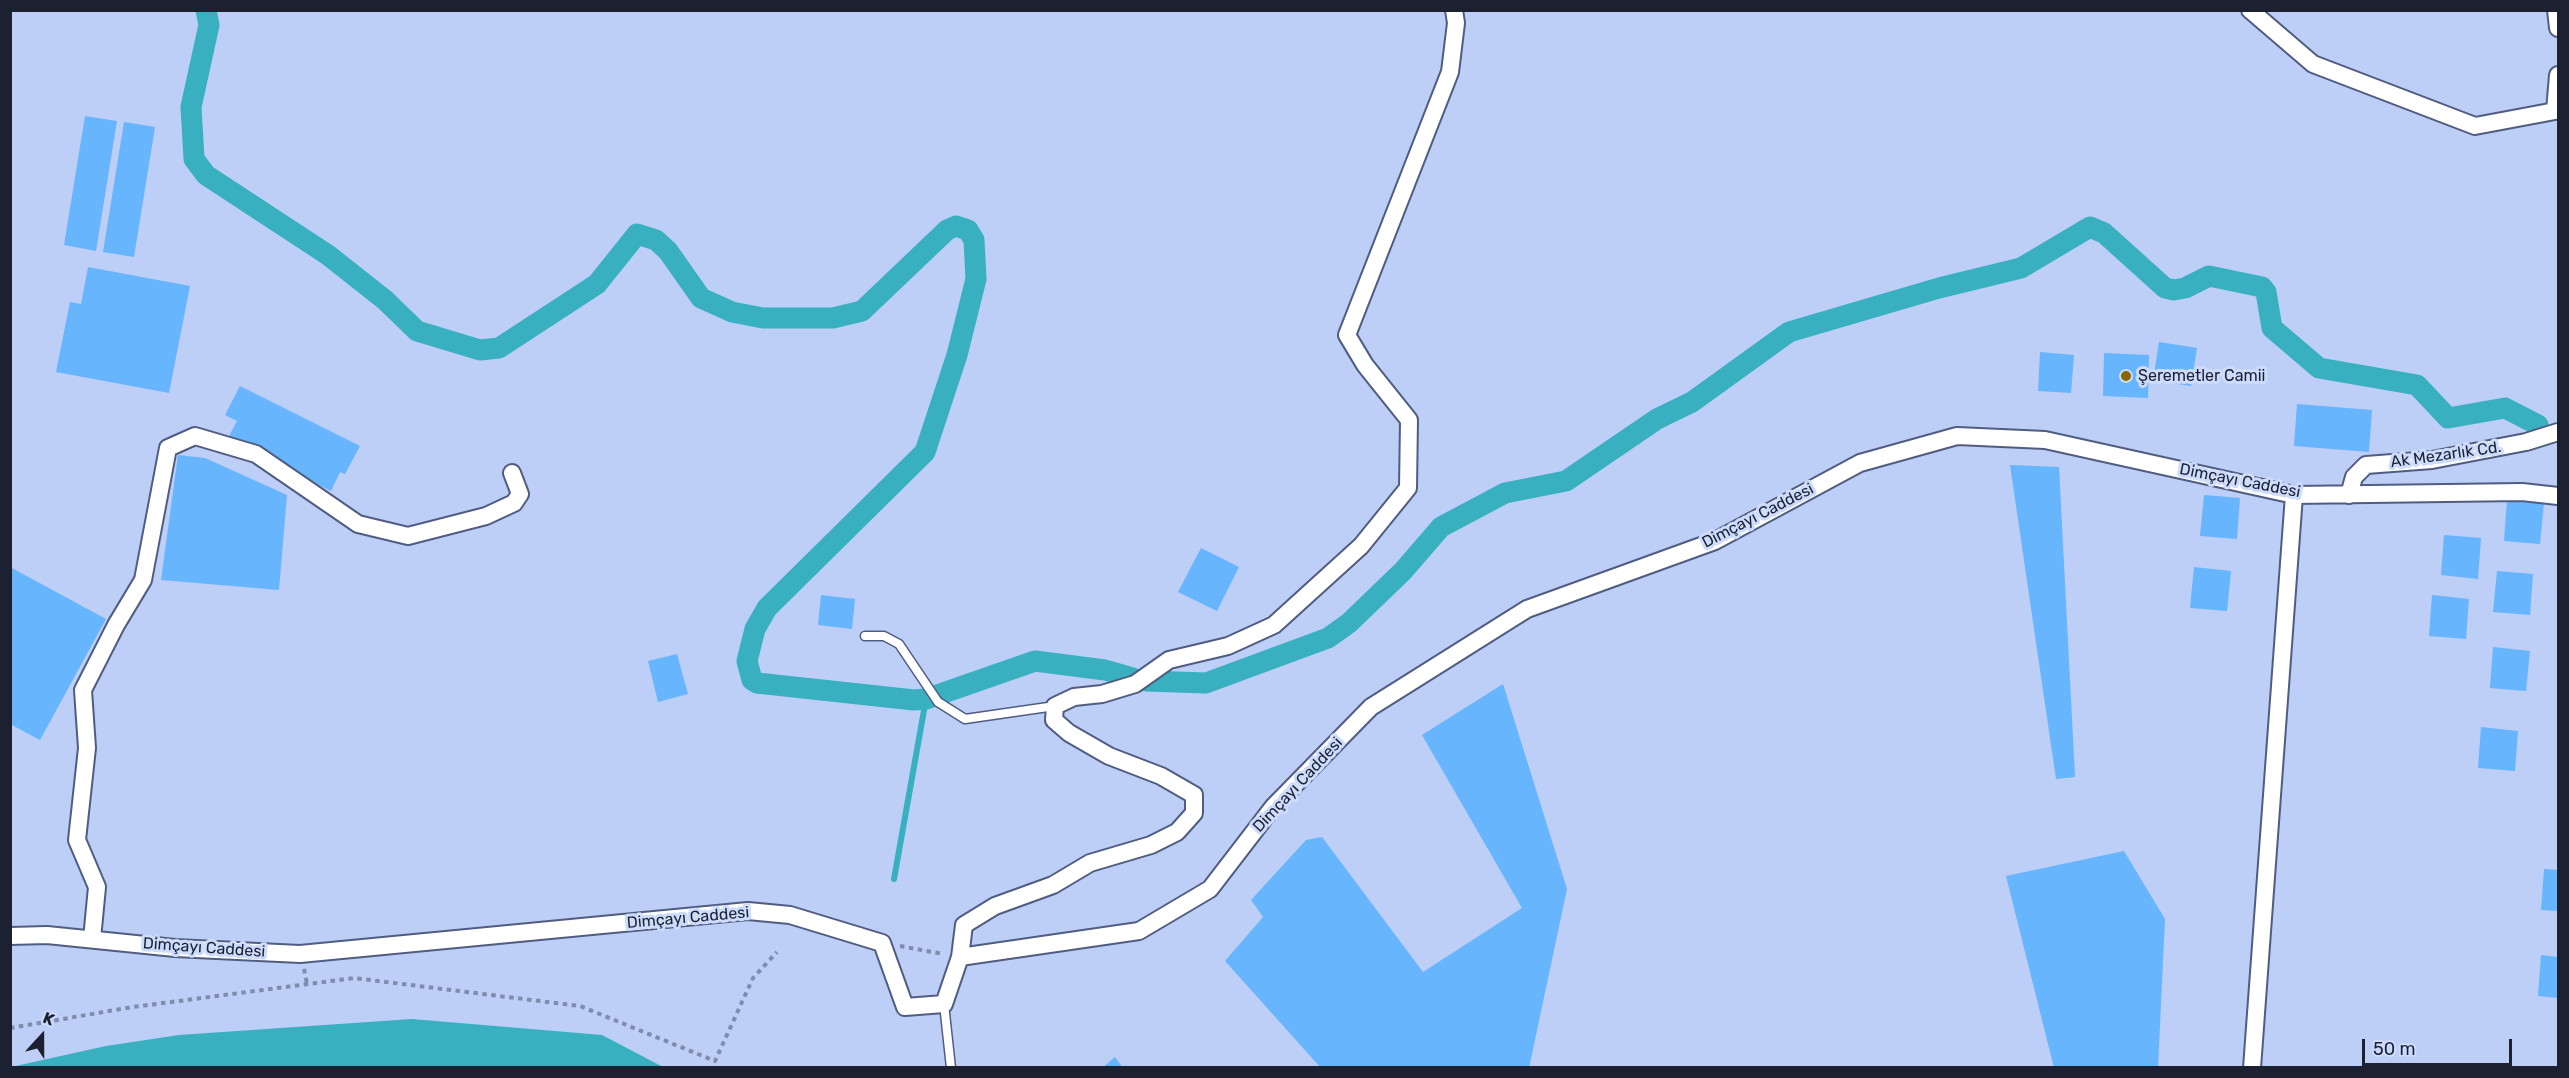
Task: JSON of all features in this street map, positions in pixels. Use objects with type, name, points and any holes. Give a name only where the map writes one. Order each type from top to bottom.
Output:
[{"type":"street","points":[[882,943],[905,1007],[944,1004],[960,957],[964,925],[995,906],[1053,885],[1090,863],[1151,845],[1177,832],[1194,813],[1194,795],[1161,776],[1109,756],[1069,733],[1054,720],[1055,706],[1074,697],[1102,694],[1140,680],[1169,660],[1228,646],[1274,625],[1360,546],[1408,488],[1409,420],[1365,365],[1347,335],[1450,72],[1456,23],[1454,10]]},
{"type":"street","points":[[2250,10],[2313,64],[2475,126],[2555,111],[2559,75]]},
{"type":"street","points":[[2556,10],[2559,28]]},
{"type":"street","name":"Ak Mezarlık Cd.","points":[[2349,495],[2354,477],[2366,465],[2433,460],[2526,442],[2559,432]]},
{"type":"street","points":[[93,939],[97,887],[78,840],[87,748],[83,690],[116,625],[143,580],[168,447],[195,436],[256,454],[358,524],[408,536],[486,516],[514,503],[520,494],[512,473]]},
{"type":"street","name":"Dimçayı Caddesi","points":[[960,957],[1139,931],[1210,889],[1273,807],[1371,707],[1527,609],[1715,541],[1860,463],[1957,436],[2044,440],[2294,495],[2522,492],[2559,496]]},
{"type":"street","points":[[2252,1068],[2294,495]]},
{"type":"street","name":"Dimçayı Caddesi","points":[[10,936],[47,935],[175,948],[300,954],[748,912],[790,915],[882,943]]},
{"type":"lane","points":[[865,636],[884,636],[899,644],[938,702],[964,719],[1055,706]]},
{"type":"lane","points":[[944,1004],[951,1068]]},
{"type":"path","points":[[882,943],[960,957]]},
{"type":"path","points":[[10,1028],[133,1007],[354,978],[580,1006],[715,1061],[753,978],[777,952]]},
{"type":"shaded area","points":[[412,1019],[602,1035],[663,1067],[11,1067],[106,1046],[179,1035]]},
{"type":"building","points":[[85,116],[117,121],[96,251],[64,245]]},
{"type":"building","points":[[124,122],[155,127],[134,257],[103,252]]},
{"type":"building","points":[[88,267],[190,286],[169,393],[56,372],[70,302],[81,304]]},
{"type":"building","points":[[2159,342],[2197,348],[2191,386],[2153,380]]},
{"type":"building","points":[[2040,352],[2074,355],[2071,393],[2038,391]]},
{"type":"building","name":"Şeremetler Camii","points":[[2104,353],[2149,355],[2148,398],[2103,396]]},
{"type":"building","points":[[240,386],[360,446],[345,474],[340,472],[331,491],[227,440],[237,421],[225,415]]},
{"type":"building","points":[[2297,404],[2372,410],[2369,452],[2294,446]]},
{"type":"building","points":[[178,455],[205,458],[287,495],[279,590],[161,580]]},
{"type":"building","points":[[2010,465],[2059,467],[2075,777],[2056,779]]},
{"type":"building","points":[[2204,495],[2240,498],[2237,539],[2200,536]]},
{"type":"building","points":[[2507,500],[2544,503],[2540,544],[2504,541]]},
{"type":"building","points":[[2444,535],[2481,538],[2478,579],[2441,575]]},
{"type":"building","points":[[1201,548],[1239,567],[1217,611],[1178,592]]},
{"type":"building","points":[[10,567],[106,619],[40,740],[10,724]]},
{"type":"building","points":[[2194,567],[2231,571],[2227,611],[2190,608]]},
{"type":"building","points":[[2497,571],[2533,574],[2530,615],[2493,612]]},
{"type":"building","points":[[821,595],[855,599],[852,629],[818,625]]},
{"type":"building","points":[[2432,595],[2469,599],[2466,639],[2429,636]]},
{"type":"building","points":[[2493,647],[2530,651],[2526,691],[2490,688]]},
{"type":"building","points":[[677,654],[688,694],[658,702],[648,661]]},
{"type":"building","points":[[1503,684],[1567,889],[1529,1068],[1321,1068],[1225,961],[1263,917],[1251,900],[1306,840],[1322,837],[1423,972],[1522,908],[1422,735]]},
{"type":"building","points":[[2481,727],[2518,731],[2515,771],[2478,768]]},
{"type":"building","points":[[2124,851],[2165,919],[2158,1068],[2054,1068],[2006,876]]},
{"type":"building","points":[[2544,869],[2558,870],[2558,911],[2541,910]]},
{"type":"building","points":[[2541,955],[2558,957],[2558,998],[2538,996]]},
{"type":"building","points":[[1115,1057],[1123,1068],[1102,1068]]},
{"type":"waterway","points":[[206,10],[209,25],[191,107],[194,159],[206,175],[328,255],[385,300],[417,331],[480,350],[499,348],[597,284],[637,234],[656,240],[668,251],[701,298],[732,312],[763,318],[833,318],[862,311],[947,230],[956,226],[968,230],[974,240],[976,279],[957,355],[925,452],[767,608],[755,629],[747,661],[752,680],[757,683],[914,700],[926,699],[1035,661],[1105,670],[1133,678]]},
{"type":"waterway","points":[[1147,681],[1206,683],[1328,638],[1349,623],[1403,571],[1441,527],[1505,493],[1566,481],[1657,419],[1692,402],[1789,332],[1939,288],[2021,268],[2090,227],[2104,233],[2165,288],[2174,290],[2185,288],[2209,276],[2262,287],[2266,292],[2272,328],[2319,368],[2417,385],[2448,418],[2505,408],[2538,425]]},
{"type":"waterway","points":[[894,879],[926,699]]},
{"type":"place","name":"Şeremetler Camii","points":[[2126,376]]}]
